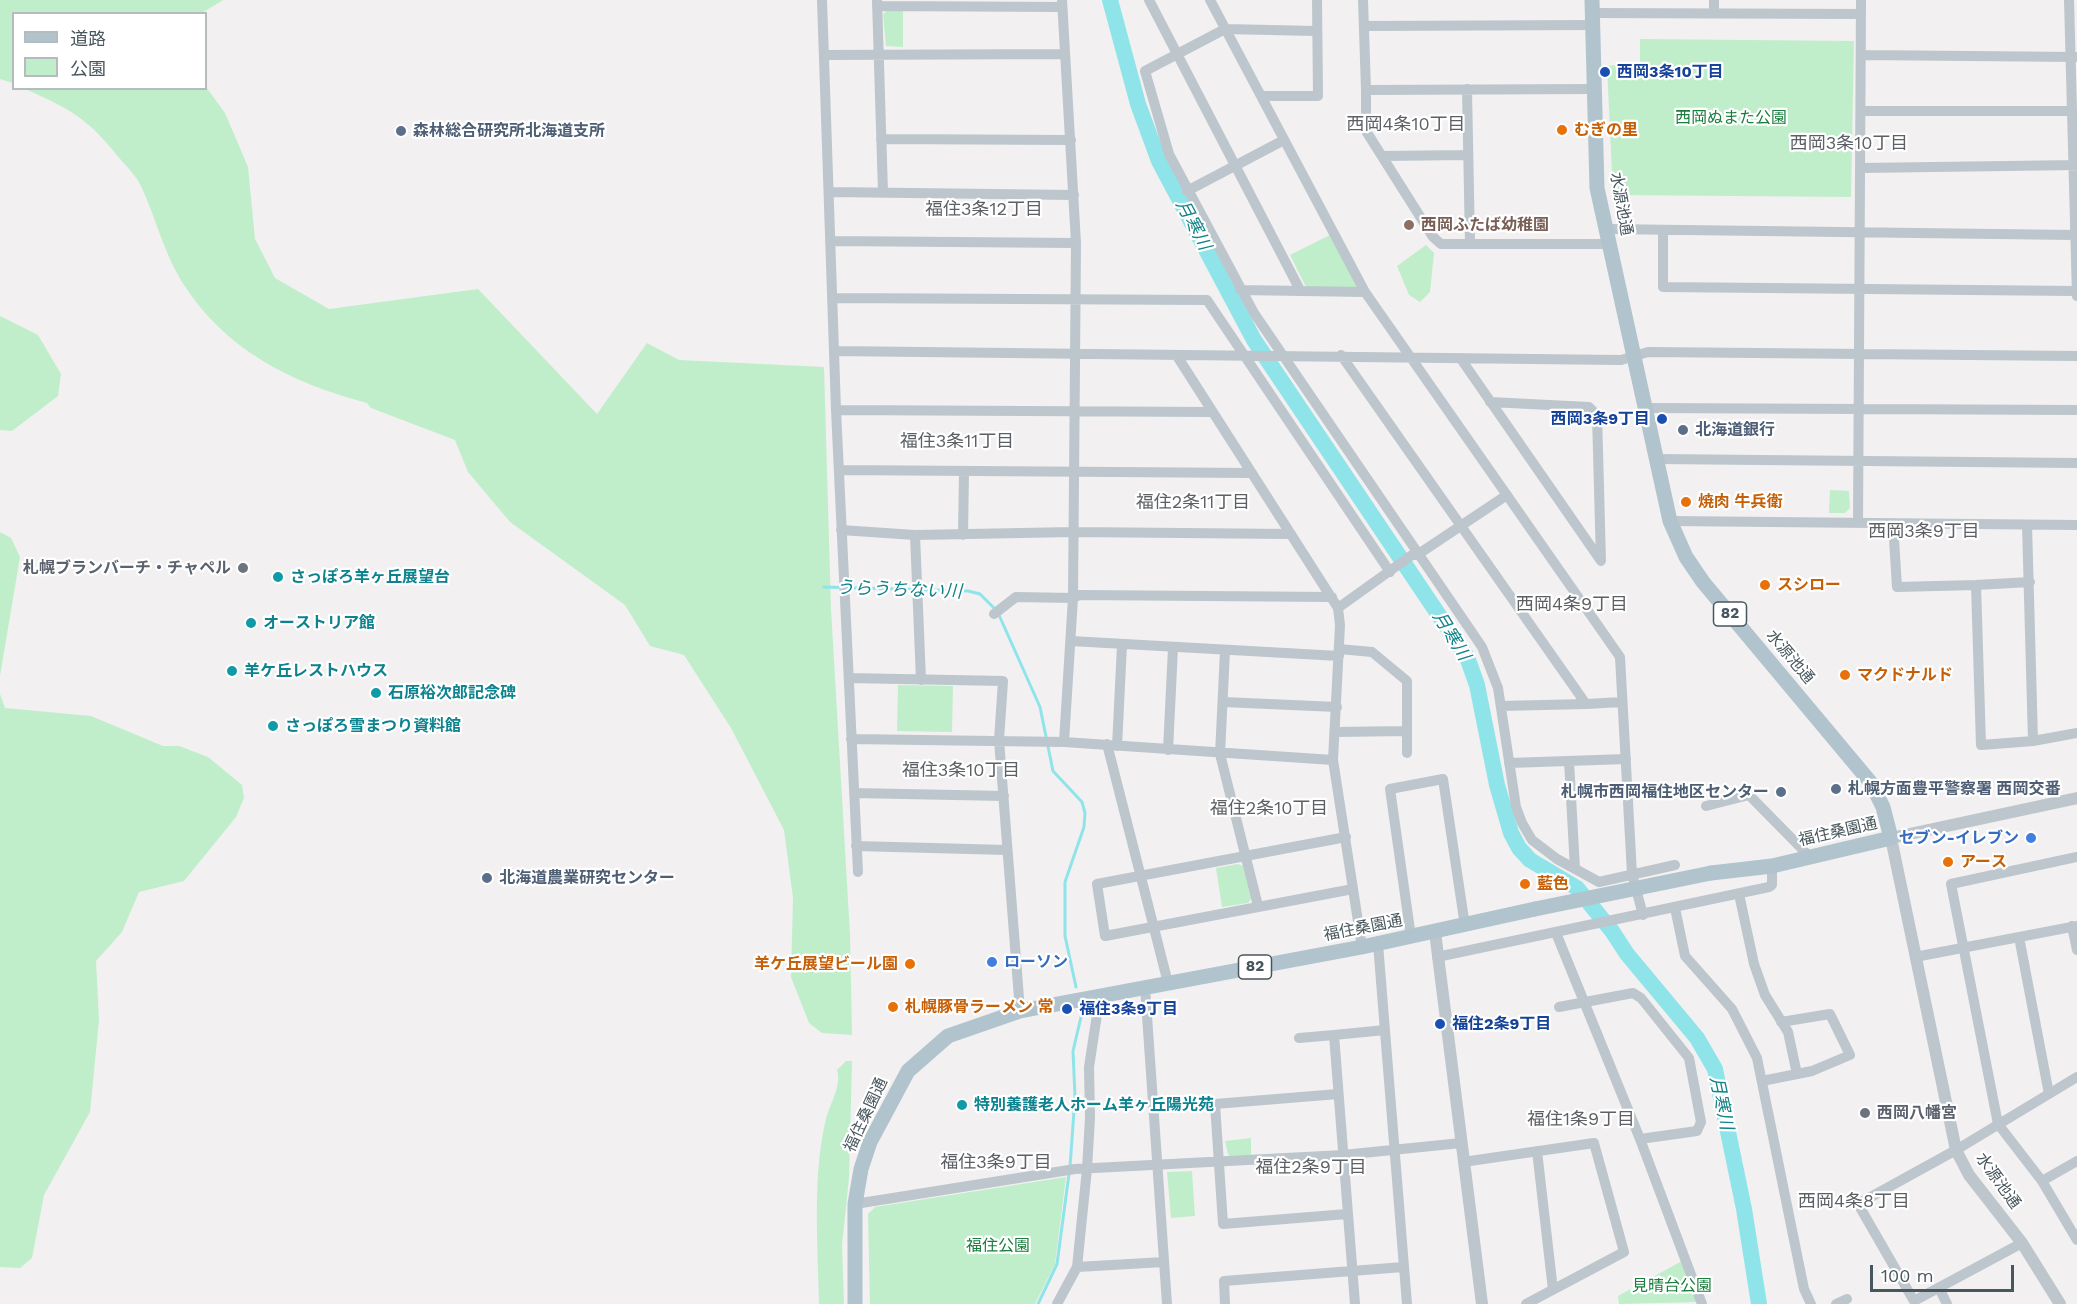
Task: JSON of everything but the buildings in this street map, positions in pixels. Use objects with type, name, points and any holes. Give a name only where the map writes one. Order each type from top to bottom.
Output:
[{"type":"main road","name":"水源池通","points":[[1592,13],[1597,188],[1670,521],[1686,557],[1703,582],[1871,783],[1883,807],[1891,838]]},
{"type":"main road","name":"福住桑園通","points":[[855,1304],[855,1204],[861,1168],[870,1142],[908,1071],[948,1036],[1020,1011],[1100,994],[1378,944],[1711,873],[1772,866],[1811,858],[1891,838]]},
{"type":"street","points":[[822,0],[838,470],[858,872]]},
{"type":"street","points":[[1149,0],[1300,290]]},
{"type":"street","points":[[1210,0],[1365,292],[1620,657],[1632,873],[1643,915]]},
{"type":"street","points":[[1261,96],[1318,96],[1317,0]]},
{"type":"street","points":[[1363,0],[1366,131],[1433,237],[1442,244],[1607,237],[1663,231],[1860,231],[2074,235]]},
{"type":"street","points":[[1714,0],[1714,12]]},
{"type":"street","points":[[1858,523],[1861,0]]},
{"type":"street","points":[[1663,231],[1663,287],[2076,294],[2075,165],[2072,111],[2074,57],[2069,0]]},
{"type":"street","points":[[883,192],[877,3],[1062,3],[1074,195],[1076,299],[1073,598],[1071,641],[1059,742]]},
{"type":"street","points":[[1364,26],[1592,13],[1861,14]]},
{"type":"street","points":[[1317,31],[1226,29],[1176,53],[1144,72],[1169,154],[1240,290],[1281,357],[1414,555],[1482,647],[1493,669],[1501,706],[1516,807],[1532,840],[1599,882],[1675,865]]},
{"type":"street","points":[[824,55],[1065,54]]},
{"type":"street","points":[[1862,55],[2074,57]]},
{"type":"street","points":[[1467,89],[1470,244]]},
{"type":"street","points":[[1366,90],[1594,89]]},
{"type":"street","points":[[1862,111],[2072,111]]},
{"type":"street","points":[[881,140],[1071,140]]},
{"type":"street","points":[[1187,191],[1284,140]]},
{"type":"street","points":[[1382,156],[1467,154]]},
{"type":"street","points":[[1861,168],[2075,165]]},
{"type":"street","points":[[829,192],[1074,195]]},
{"type":"street","points":[[830,241],[1076,243]]},
{"type":"street","points":[[1240,290],[1365,292]]},
{"type":"street","points":[[832,298],[1207,300],[1249,357],[1392,570]]},
{"type":"street","points":[[834,351],[1621,360],[1648,352],[2077,356]]},
{"type":"street","points":[[1341,355],[1586,704]]},
{"type":"street","points":[[1177,356],[1338,608],[1339,653],[1333,760],[1362,947]]},
{"type":"street","points":[[1461,359],[1490,402],[1535,467],[1601,561],[1597,415],[1589,407],[1490,402]]},
{"type":"street","points":[[1646,408],[2077,410]]},
{"type":"street","points":[[836,410],[1212,412]]},
{"type":"street","points":[[1657,459],[2077,463]]},
{"type":"street","points":[[838,470],[1252,473]]},
{"type":"street","points":[[963,535],[964,472]]},
{"type":"street","points":[[1338,608],[1414,555],[1507,495]]},
{"type":"street","points":[[1670,521],[2077,525]]},
{"type":"street","points":[[1893,524],[1896,587],[2030,582]]},
{"type":"street","points":[[2027,525],[2033,741]]},
{"type":"street","points":[[841,530],[915,535],[1074,532],[1291,534]]},
{"type":"street","points":[[915,535],[921,680]]},
{"type":"street","points":[[1976,585],[1981,745],[2033,741],[2077,733]]},
{"type":"street","points":[[998,611],[1016,597],[1073,598],[1079,595],[1332,597]]},
{"type":"street","points":[[1071,641],[1225,651],[1372,652],[1407,681],[1407,753]]},
{"type":"street","points":[[1122,645],[1112,745],[1168,983]]},
{"type":"street","points":[[1168,750],[1173,648]]},
{"type":"street","points":[[1225,651],[1220,754],[1258,906]]},
{"type":"street","points":[[849,678],[1003,681],[999,740],[1020,1011]]},
{"type":"street","points":[[1223,702],[1337,707]]},
{"type":"street","points":[[1501,706],[1622,702]]},
{"type":"street","points":[[1336,732],[1407,731]]},
{"type":"street","points":[[851,739],[1040,741],[1333,760]]},
{"type":"street","points":[[1509,763],[1626,759]]},
{"type":"street","points":[[1569,761],[1575,869]]},
{"type":"street","points":[[1411,937],[1390,789],[1443,778],[1465,926]]},
{"type":"street","points":[[854,794],[1004,796]]},
{"type":"street","points":[[1706,807],[1749,795],[1811,858]]},
{"type":"street","name":"福住桑園通","points":[[1891,838],[2077,798]]},
{"type":"street","points":[[1346,837],[1097,884],[1106,936],[1353,889]]},
{"type":"street","name":"水源池通","points":[[1891,838],[1956,1150],[1969,1175],[2022,1242],[2060,1304]]},
{"type":"street","points":[[856,846],[1007,850]]},
{"type":"street","points":[[2077,857],[1951,884],[1998,1124],[2042,1181],[2077,1240]]},
{"type":"street","points":[[1437,957],[1772,887],[1772,866]]},
{"type":"street","points":[[1739,894],[1754,964],[1765,995],[1788,1032],[1797,1074]]},
{"type":"street","points":[[1675,908],[1685,956],[1732,1009],[1757,1058],[1804,1289],[1810,1304]]},
{"type":"street","points":[[1915,957],[2075,926],[2077,950]]},
{"type":"street","points":[[1435,932],[1482,1304]]},
{"type":"street","points":[[1556,933],[1640,1139],[1702,1304]]},
{"type":"street","points":[[2019,937],[2049,1094]]},
{"type":"street","points":[[1378,944],[1407,1304]]},
{"type":"street","points":[[1145,987],[1167,1304]]},
{"type":"street","points":[[1560,1007],[1630,993],[1638,995],[1689,1058],[1701,1122],[1697,1131],[1640,1139]]},
{"type":"street","points":[[1057,1304],[1077,1267],[1088,1169],[1089,1067],[1100,994]]},
{"type":"street","points":[[1762,1081],[1797,1074],[1850,1055],[1830,1014],[1780,1022]]},
{"type":"street","points":[[1299,1038],[1384,1030]]},
{"type":"street","points":[[1334,1035],[1355,1304]]},
{"type":"street","points":[[2022,1242],[1914,1301],[1858,1204],[1956,1150],[2077,1077]]},
{"type":"street","points":[[1338,1094],[1215,1104],[1218,1161],[1223,1224],[1347,1214]]},
{"type":"street","points":[[855,1204],[1069,1170],[1343,1155],[1461,1143]]},
{"type":"street","points":[[1463,1162],[1594,1143],[1624,1252],[1526,1304]]},
{"type":"street","points":[[1537,1151],[1553,1290]]},
{"type":"street","points":[[2042,1181],[2077,1161]]},
{"type":"street","points":[[1077,1267],[1164,1262]]},
{"type":"street","points":[[1225,1304],[1224,1281],[1403,1267]]},
{"type":"street","points":[[1939,1288],[1947,1304]]},
{"type":"street","points":[[1836,1304],[1847,1299]]},
{"type":"green space","points":[[0,0],[223,0],[204,12],[12,12],[12,83],[0,79]]},
{"type":"green space","points":[[903,10],[903,47],[886,46],[883,14],[887,11]]},
{"type":"green space","name":"西岡ぬまた公園","points":[[1640,39],[1854,41],[1851,197],[1613,195],[1607,66],[1640,62]]},
{"type":"green space","points":[[207,88],[225,113],[248,167],[255,239],[275,278],[329,309],[478,289],[597,414],[647,343],[679,360],[824,367],[831,609],[850,935],[852,1035],[822,1033],[809,1023],[791,977],[793,898],[784,830],[731,728],[684,655],[650,646],[625,605],[510,522],[468,472],[455,440],[371,408],[367,403],[339,395],[286,374],[239,345],[218,327],[182,282],[170,259],[141,186],[132,172],[89,125],[56,103],[27,90]]},
{"type":"green space","points":[[1330,235],[1362,289],[1307,289],[1290,255]]},
{"type":"green space","points":[[1426,245],[1434,253],[1430,292],[1420,302],[1409,295],[1397,266]]},
{"type":"green space","points":[[0,316],[38,335],[61,374],[58,396],[12,431],[0,430]]},
{"type":"green space","points":[[1830,490],[1849,491],[1850,508],[1845,513],[1829,513]]},
{"type":"green space","points":[[0,532],[11,538],[20,557],[0,676]]},
{"type":"green space","points":[[898,685],[953,686],[952,732],[897,731]]},
{"type":"green space","points":[[0,694],[5,708],[91,716],[163,746],[179,746],[208,757],[242,785],[244,798],[236,817],[184,881],[139,892],[122,932],[96,961],[99,1020],[90,1112],[44,1195],[32,1258],[20,1268],[0,1267]]},
{"type":"green space","points":[[1238,864],[1243,866],[1251,899],[1248,903],[1222,907],[1216,868]]},
{"type":"green space","points":[[846,1061],[852,1061],[849,1178],[842,1245],[844,1304],[819,1304],[817,1187],[819,1163],[826,1119],[837,1088],[837,1070]]},
{"type":"green space","points":[[1251,1138],[1251,1156],[1231,1158],[1225,1141]]},
{"type":"green space","points":[[1192,1171],[1195,1216],[1171,1218],[1167,1172]]},
{"type":"green space","name":"福住公園","points":[[1066,1177],[1055,1264],[1035,1304],[870,1304],[868,1214],[875,1207]]},
{"type":"green space","name":"見晴台公園","points":[[1682,1261],[1698,1302],[1619,1304],[1618,1296]]},
{"type":"waterway","name":"月寒川","points":[[1110,0],[1138,104],[1159,161],[1254,340],[1467,657],[1477,685],[1497,785],[1511,833],[1519,848],[1530,860],[1577,888],[1612,931],[1627,954],[1697,1038],[1715,1069],[1744,1209],[1759,1304]]},
{"type":"waterway","name":"うらうちない川","points":[[824,587],[968,591],[980,594],[995,609]]},
{"type":"waterway","name":"うらうちない川","points":[[999,615],[1040,707],[1053,771],[1082,802],[1085,813],[1084,827],[1065,882],[1065,936],[1076,987]]},
{"type":"waterway","name":"うらうちない川","points":[[1070,1167],[1075,1097],[1073,1051],[1081,1017]]},
{"type":"waterway","name":"うらうちない川","points":[[1038,1304],[1057,1264],[1069,1174]]},
{"type":"place","name":"西岡3条10丁目","points":[[1605,72]]},
{"type":"place","name":"むぎの里","points":[[1562,130]]},
{"type":"place","name":"森林総合研究所北海道支所","points":[[401,131]]},
{"type":"place","name":"西岡ふたば幼稚園","points":[[1409,225]]},
{"type":"place","name":"西岡3条9丁目","points":[[1662,419]]},
{"type":"place","name":"北海道銀行","points":[[1683,430]]},
{"type":"place","name":"焼肉 牛兵衛","points":[[1686,502]]},
{"type":"place","name":"札幌ブランバーチ・チャペル","points":[[243,568]]},
{"type":"place","name":"さっぽろ羊ヶ丘展望台","points":[[278,577]]},
{"type":"place","name":"スシロー","points":[[1765,585]]},
{"type":"place","name":"オーストリア館","points":[[251,623]]},
{"type":"place","name":"羊ケ丘レストハウス","points":[[232,671]]},
{"type":"place","name":"マクドナルド","points":[[1845,675]]},
{"type":"place","name":"石原裕次郎記念碑","points":[[376,693]]},
{"type":"place","name":"さっぽろ雪まつり資料館","points":[[273,726]]},
{"type":"place","name":"札幌方面豊平警察署 西岡交番","points":[[1836,789]]},
{"type":"place","name":"札幌市西岡福住地区センター","points":[[1781,792]]},
{"type":"place","name":"セブン-イレブン","points":[[2031,838]]},
{"type":"place","name":"アース","points":[[1948,862]]},
{"type":"place","name":"北海道農業研究センター","points":[[487,878]]},
{"type":"place","name":"藍色","points":[[1525,884]]},
{"type":"place","name":"ローソン","points":[[992,962]]},
{"type":"place","name":"羊ケ丘展望ビール園","points":[[910,964]]},
{"type":"place","name":"札幌豚骨ラーメン 常","points":[[893,1007]]},
{"type":"place","name":"福住3条9丁目","points":[[1067,1009]]},
{"type":"place","name":"福住2条9丁目","points":[[1440,1024]]},
{"type":"place","name":"特別養護老人ホーム羊ヶ丘陽光苑","points":[[962,1105]]},
{"type":"place","name":"西岡八幡宮","points":[[1865,1113]]},
{"type":"district","name":"西岡4条10丁目","points":[[1406,125]]},
{"type":"district","name":"西岡3条10丁目","points":[[1849,144]]},
{"type":"district","name":"福住3条12丁目","points":[[984,210]]},
{"type":"district","name":"福住3条11丁目","points":[[957,442]]},
{"type":"district","name":"福住2条11丁目","points":[[1193,503]]},
{"type":"district","name":"西岡3条9丁目","points":[[1924,532]]},
{"type":"district","name":"西岡4条9丁目","points":[[1572,605]]},
{"type":"district","name":"福住3条10丁目","points":[[961,771]]},
{"type":"district","name":"福住2条10丁目","points":[[1269,809]]},
{"type":"district","name":"福住1条9丁目","points":[[1581,1120]]},
{"type":"district","name":"福住3条9丁目","points":[[996,1163]]},
{"type":"district","name":"福住2条9丁目","points":[[1311,1168]]},
{"type":"district","name":"西岡4条8丁目","points":[[1854,1202]]}]
